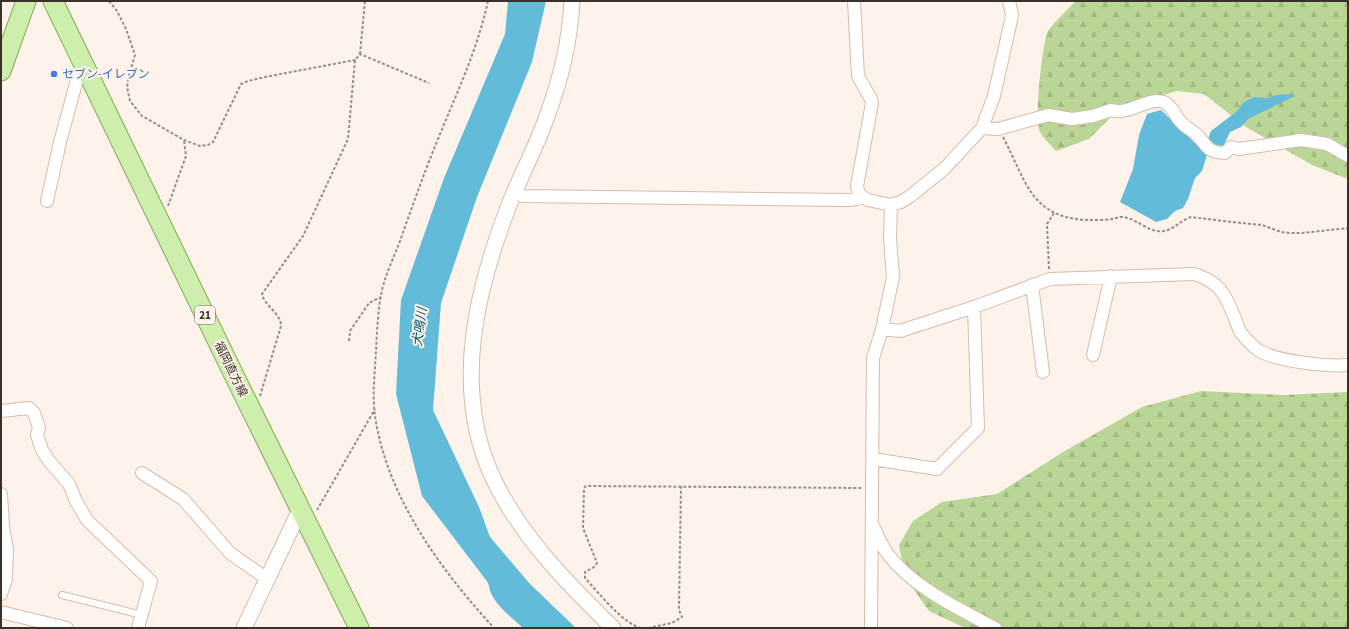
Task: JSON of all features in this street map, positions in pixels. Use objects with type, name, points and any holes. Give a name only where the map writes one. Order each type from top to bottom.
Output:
[{"type":"main road","points":[[1,71],[23,10],[48,7],[55,4]]},
{"type":"main road","name":"福岡直方線","points":[[55,4],[303,516],[359,628]]},
{"type":"street","points":[[572,1],[568,39],[560,76],[547,116],[514,192],[491,255],[480,294],[471,358],[471,384],[476,427],[494,480],[526,532],[573,588],[613,628]]},
{"type":"street","points":[[854,1],[858,76],[872,103],[857,186],[861,196],[868,200],[891,205],[901,202],[944,169],[982,128],[994,96],[1010,25],[1012,15],[1009,1]]},
{"type":"street","points":[[47,201],[60,142],[78,76],[87,69]]},
{"type":"street","points":[[982,128],[998,129],[1048,115],[1072,119],[1093,116],[1111,110],[1118,112],[1155,101],[1164,102],[1170,106],[1181,123],[1196,134],[1206,148],[1216,153],[1225,153],[1231,147],[1239,149],[1301,140],[1328,144],[1348,156]]},
{"type":"street","points":[[514,192],[523,196],[818,200],[850,200],[861,196]]},
{"type":"street","points":[[871,628],[873,458],[872,358],[882,329],[893,277],[890,238],[891,205]]},
{"type":"street","points":[[882,329],[900,331],[974,307],[1050,279],[1194,274],[1206,277],[1217,285],[1231,307],[1240,331],[1258,350],[1270,356],[1308,364],[1348,365]]},
{"type":"street","points":[[1093,355],[1111,276]]},
{"type":"street","points":[[1032,285],[1043,372]]},
{"type":"street","points":[[873,458],[937,469],[978,428],[974,307]]},
{"type":"street","points":[[1,411],[29,408],[34,413],[39,427],[37,435],[42,450],[49,461],[69,484],[76,501],[87,520],[151,581],[138,628]]},
{"type":"street","points":[[142,473],[183,499],[230,553],[267,579]]},
{"type":"street","points":[[1,494],[3,527],[7,548],[6,580],[1,594]]},
{"type":"street","points":[[244,628],[267,579],[303,516]]},
{"type":"street","points":[[872,523],[886,552],[904,573],[948,602],[995,628]]},
{"type":"street","points":[[1,612],[67,628]]},
{"type":"lane","points":[[62,595],[142,614]]},
{"type":"path","points":[[109,1],[117,11],[135,55],[127,87],[130,101],[142,116],[184,140],[200,146],[208,145],[213,142],[241,84],[248,81],[355,60]]},
{"type":"path","points":[[252,411],[258,403],[282,326],[281,321],[263,299],[262,294],[303,236],[348,139],[355,60],[360,54],[365,1]]},
{"type":"path","points":[[488,1],[483,25],[473,56],[438,139],[382,288],[377,341],[375,409],[384,455],[412,516],[429,545],[451,576],[471,603],[494,628]]},
{"type":"path","points":[[360,54],[429,83]]},
{"type":"path","points":[[998,129],[1014,157],[1021,176],[1039,204],[1054,213],[1068,218],[1088,220],[1122,217],[1163,232],[1191,217],[1262,224],[1281,232],[1290,233],[1348,228]]},
{"type":"path","points":[[157,216],[166,211],[186,156],[184,140]]},
{"type":"path","points":[[1050,279],[1047,224],[1054,213]]},
{"type":"path","points":[[349,341],[350,331],[369,303],[381,297]]},
{"type":"path","points":[[303,516],[314,516],[375,409]]},
{"type":"path","points":[[641,628],[635,626],[614,610],[585,578],[585,572],[594,567],[597,563],[583,528],[584,488],[586,486],[872,489]]},
{"type":"path","points":[[648,628],[672,623],[682,617],[679,610],[681,486]]},
{"type":"green space","points":[[1076,1],[1348,1],[1348,179],[1312,165],[1246,127],[1204,94],[1177,91],[1121,107],[1089,139],[1056,151],[1041,134],[1038,125],[1039,83],[1043,53],[1047,33]]},
{"type":"green space","points":[[1201,391],[1284,395],[1348,392],[1348,628],[965,628],[929,611],[905,577],[899,545],[913,521],[942,502],[997,494],[1063,452],[1142,407]]},
{"type":"water","name":"犬鳴川","points":[[508,1],[546,1],[532,62],[477,197],[441,303],[433,410],[479,507],[490,537],[530,584],[576,628],[523,628],[506,613],[494,599],[486,580],[422,496],[396,394],[401,300],[444,178],[505,34]]},
{"type":"water","points":[[1291,94],[1293,97],[1248,119],[1241,127],[1230,132],[1223,147],[1215,147],[1208,139],[1211,131],[1236,112],[1244,102],[1254,97],[1268,98],[1277,95]]},
{"type":"water","points":[[1161,110],[1207,155],[1202,171],[1195,178],[1188,199],[1183,208],[1175,211],[1167,219],[1156,222],[1120,202],[1133,169],[1139,135],[1147,114]]},
{"type":"place","name":"セブン-イレブン","points":[[54,74]]}]
